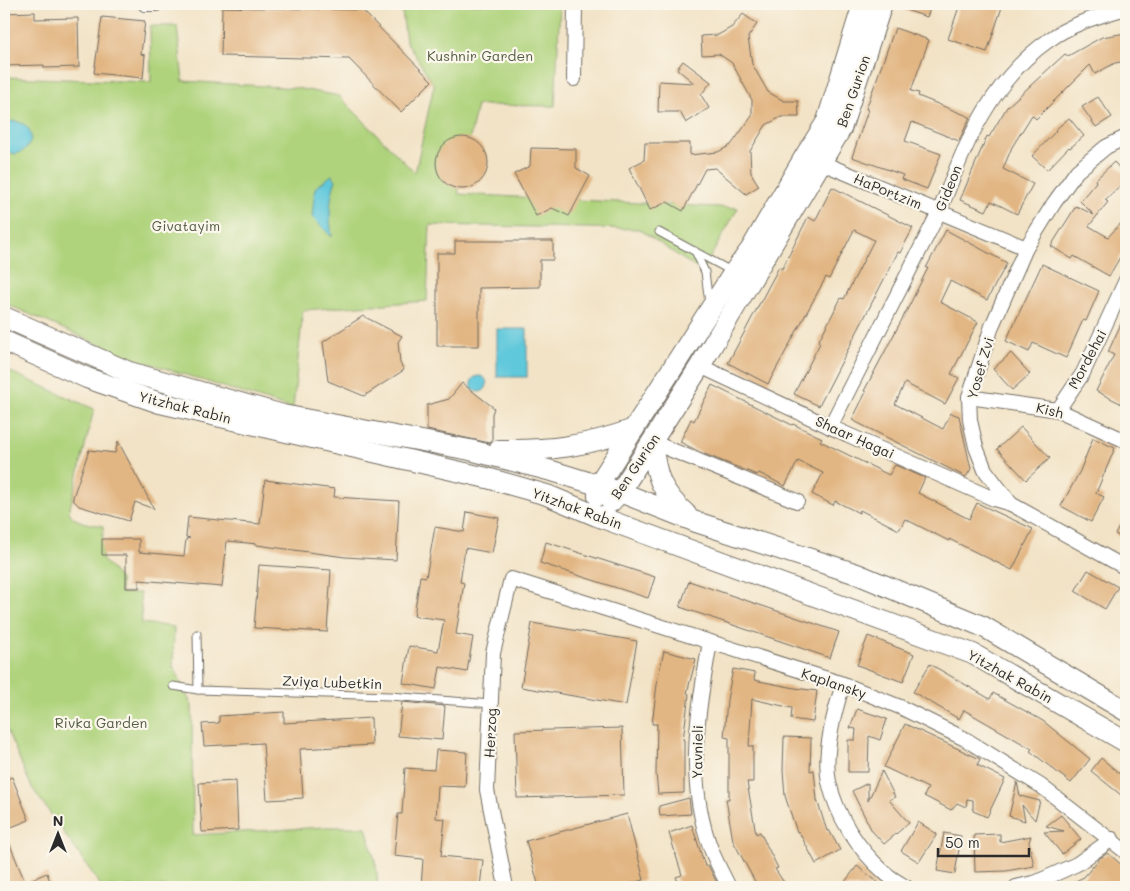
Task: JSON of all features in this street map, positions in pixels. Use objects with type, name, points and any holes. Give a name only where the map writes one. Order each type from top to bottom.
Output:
[{"type":"main road","name":"Ben Gurion","points":[[597,516],[620,492],[700,366],[741,278],[813,160],[828,121],[863,4]]},
{"type":"main road","name":"Ben Gurion","points":[[813,160],[841,129],[882,4]]},
{"type":"main road","name":"Ben Gurion","points":[[597,516],[598,485],[708,312],[741,278]]},
{"type":"main road","name":"Yitzhak Rabin","points":[[4,317],[129,372],[283,415],[470,450],[598,485],[696,522],[857,574],[984,627],[1126,711]]},
{"type":"main road","name":"Yitzhak Rabin","points":[[4,341],[87,378],[160,403],[487,478],[547,496],[973,654],[1126,742]]},
{"type":"main road","points":[[470,450],[527,451],[559,449],[606,439],[634,429]]},
{"type":"main road","points":[[652,442],[654,465],[663,488],[672,501],[696,522]]},
{"type":"street","points":[[145,4],[156,4]]},
{"type":"street","points":[[574,78],[575,4]]},
{"type":"street","name":"Gideon","points":[[830,427],[939,212],[963,152],[996,93],[1021,63],[1050,39],[1075,25],[1097,16],[1126,8]]},
{"type":"street","name":"Yosef Zvi","points":[[1126,137],[1106,147],[1077,171],[1054,203],[1026,248],[992,326],[969,397],[970,420],[976,447],[985,470],[1011,504],[1126,568]]},
{"type":"street","name":"HaPortzim","points":[[813,160],[1026,248]]},
{"type":"street","name":"Mordehai","points":[[1058,410],[1083,373],[1126,280]]},
{"type":"street","name":"Shaar Hagai","points":[[700,366],[830,427],[994,499],[1011,504]]},
{"type":"street","name":"Kish","points":[[969,397],[1058,410],[1126,441]]},
{"type":"street","points":[[652,442],[797,501]]},
{"type":"street","name":"Kaplansky","points":[[511,579],[843,684],[900,708],[965,739],[1041,786],[1112,839],[1126,852]]},
{"type":"street","name":"Herzog","points":[[506,887],[487,790],[493,653],[511,579]]},
{"type":"street","name":"Yavnieli","points":[[710,642],[699,704],[695,767],[699,806],[711,849],[729,887]]},
{"type":"street","points":[[843,684],[833,716],[828,752],[829,781],[842,821],[885,873],[906,887]]},
{"type":"street","points":[[1016,887],[1036,882],[1077,864],[1112,839]]},
{"type":"lane","points":[[659,232],[741,278]]},
{"type":"lane","points":[[695,251],[703,267],[707,282],[708,312]]},
{"type":"lane","points":[[197,634],[198,690]]},
{"type":"lane","name":"Zviya Lubetkin","points":[[173,686],[198,690],[390,696],[491,704]]},
{"type":"green space","name":"Givatayim","points":[[401,4],[560,4],[555,106],[477,105],[458,194],[738,208],[702,272],[639,229],[430,225],[427,301],[303,310],[293,409],[123,355],[4,303],[4,77],[151,82],[150,26],[177,26],[183,81],[296,88],[339,96],[415,173],[434,85],[406,41]]},
{"type":"green space","name":"Rivka Garden","points":[[4,369],[94,409],[69,512],[71,516],[79,521],[103,526],[102,559],[120,579],[121,593],[140,593],[142,623],[174,627],[173,666],[192,706],[193,835],[325,827],[366,827],[376,866],[378,887],[102,887],[31,786],[4,723]]},
{"type":"water","points":[[13,121],[26,126],[31,136],[27,147],[15,154],[4,150],[4,125]]},
{"type":"water","points":[[332,175],[336,180],[330,208],[332,237],[312,217],[315,188]]},
{"type":"water","points":[[497,329],[527,329],[527,377],[497,377]]},
{"type":"water","points":[[479,376],[485,378],[487,384],[485,390],[479,392],[473,390],[471,384],[473,378]]},
{"type":"building","points":[[894,4],[932,4],[927,17],[893,6]]},
{"type":"building","points":[[960,4],[1003,4],[987,52],[948,39]]},
{"type":"building","points":[[222,7],[362,10],[432,81],[401,112],[349,59],[221,56]]},
{"type":"building","points":[[35,12],[35,19],[78,18],[79,67],[44,68],[44,65],[4,66],[4,13]]},
{"type":"building","points":[[743,14],[757,24],[748,37],[752,64],[768,92],[784,101],[798,101],[799,117],[781,117],[766,125],[750,151],[751,173],[759,186],[746,194],[715,168],[705,169],[683,211],[667,202],[650,210],[629,168],[644,160],[645,143],[690,143],[690,155],[718,152],[731,145],[752,116],[752,100],[732,63],[719,54],[702,55],[701,36],[718,35],[732,27]]},
{"type":"building","points":[[102,17],[145,21],[141,54],[145,55],[143,78],[94,73]]},
{"type":"building","points":[[895,28],[929,40],[911,91],[919,93],[918,96],[970,117],[959,141],[912,122],[905,141],[941,154],[927,189],[901,179],[903,175],[852,157],[868,110],[866,109]]},
{"type":"building","points":[[1126,33],[1126,61],[1115,63],[1095,74],[1090,65],[1036,119],[1032,115],[1012,147],[1003,169],[1033,184],[1017,214],[991,201],[986,211],[960,200],[987,136],[989,137],[1007,107],[1065,54],[1068,56],[1102,37]]},
{"type":"building","points":[[683,61],[711,82],[701,95],[709,108],[686,123],[680,112],[658,112],[659,81],[694,83],[677,69]]},
{"type":"building","points":[[1098,97],[1112,117],[1096,127],[1082,107]]},
{"type":"building","points":[[1069,118],[1084,136],[1069,147],[1047,170],[1032,156],[1055,130]]},
{"type":"building","points":[[462,137],[472,139],[480,145],[486,153],[488,163],[486,173],[480,181],[472,187],[462,189],[452,187],[444,181],[438,173],[436,163],[438,153],[444,145],[452,139]]},
{"type":"building","points":[[531,148],[576,149],[576,168],[590,176],[569,216],[552,208],[536,216],[514,174],[530,166]]},
{"type":"building","points":[[1114,162],[1126,175],[1126,180],[1105,200],[1108,202],[1089,226],[1108,237],[1126,218],[1126,247],[1109,276],[1074,256],[1072,259],[1051,246],[1076,206],[1094,215],[1080,201],[1096,182],[1095,180]]},
{"type":"building","points":[[832,187],[913,228],[900,253],[898,252],[819,406],[794,394],[820,343],[818,342],[841,298],[844,299],[874,240],[854,230],[829,279],[826,277],[768,384],[728,363],[779,267],[782,269],[808,217],[815,221]]},
{"type":"building","points":[[946,230],[1007,263],[987,300],[950,281],[940,302],[978,322],[951,374],[959,378],[945,404],[905,383],[895,404],[943,429],[951,413],[959,416],[971,469],[966,477],[852,420],[866,392],[864,391],[908,308]]},
{"type":"building","points":[[455,241],[553,241],[553,260],[540,260],[540,287],[479,288],[479,346],[437,346],[437,253],[455,253]]},
{"type":"building","points":[[1042,264],[1099,291],[1086,321],[1083,320],[1066,358],[1033,343],[1029,352],[1006,341]]},
{"type":"building","points":[[1126,313],[1126,406],[1096,391],[1114,355],[1108,352]]},
{"type":"building","points":[[363,316],[402,336],[398,342],[400,363],[404,370],[364,396],[328,381],[323,342]]},
{"type":"building","points":[[1011,353],[1030,374],[1012,390],[993,369]]},
{"type":"building","points":[[462,383],[494,408],[492,414],[492,441],[490,443],[427,430],[427,405],[449,399]]},
{"type":"building","points":[[712,385],[822,438],[820,441],[889,475],[895,465],[925,478],[918,493],[969,519],[977,503],[1033,529],[1012,570],[905,519],[899,530],[860,510],[859,513],[835,501],[833,505],[812,494],[823,473],[798,461],[785,486],[759,473],[757,475],[680,442],[691,419],[694,421]]},
{"type":"building","points":[[1021,427],[1050,458],[1026,480],[997,449]]},
{"type":"building","points":[[1093,438],[1115,448],[1096,493],[1104,497],[1091,522],[1061,506],[1080,471]]},
{"type":"building","points":[[118,441],[154,509],[135,502],[129,521],[79,506],[73,500],[89,450],[115,453]]},
{"type":"building","points":[[265,480],[335,489],[334,497],[399,501],[396,560],[345,557],[227,541],[222,587],[139,580],[139,588],[126,588],[126,555],[102,555],[102,539],[139,539],[139,552],[184,556],[186,539],[190,538],[186,537],[188,517],[260,524]]},
{"type":"building","points":[[467,512],[499,518],[492,553],[465,548],[460,582],[464,583],[456,634],[473,637],[467,672],[440,667],[436,689],[403,683],[409,646],[438,651],[444,620],[414,616],[420,576],[426,577],[435,527],[464,532]]},
{"type":"building","points":[[1126,515],[1126,540],[1115,534]]},
{"type":"building","points":[[546,542],[655,577],[648,598],[540,563]]},
{"type":"building","points":[[259,565],[331,570],[327,632],[254,628]]},
{"type":"building","points":[[1088,570],[1118,587],[1105,609],[1075,591]]},
{"type":"building","points":[[689,581],[839,632],[830,658],[680,607]]},
{"type":"building","points":[[532,623],[637,641],[626,705],[521,687]]},
{"type":"building","points":[[868,636],[914,654],[903,682],[857,665]]},
{"type":"building","points":[[664,651],[696,659],[687,693],[689,694],[683,740],[684,793],[658,794],[656,773],[657,724],[652,724],[658,677]]},
{"type":"building","points":[[930,664],[990,699],[993,693],[1043,721],[1090,759],[1071,783],[1030,751],[1032,749],[964,710],[959,719],[913,692]]},
{"type":"building","points":[[733,669],[755,673],[754,680],[817,691],[813,722],[791,719],[792,708],[752,699],[749,746],[753,746],[753,782],[747,782],[756,834],[760,832],[778,868],[775,869],[787,887],[758,887],[733,841],[726,799],[729,799],[729,738],[724,737],[727,700]]},
{"type":"building","points":[[402,702],[445,706],[442,740],[398,736]]},
{"type":"building","points":[[857,709],[887,719],[880,740],[869,736],[868,772],[848,772],[848,740],[855,740],[856,729],[850,728]]},
{"type":"building","points":[[284,712],[284,723],[371,718],[372,745],[300,749],[303,798],[267,800],[263,743],[204,746],[202,724],[219,723],[219,716]]},
{"type":"building","points":[[905,724],[980,759],[977,765],[1005,779],[987,817],[973,811],[973,800],[967,799],[966,807],[957,803],[951,810],[924,796],[928,788],[884,767]]},
{"type":"building","points":[[622,728],[624,795],[517,798],[515,731]]},
{"type":"building","points":[[784,737],[811,738],[810,771],[814,770],[817,800],[827,831],[829,830],[840,850],[816,864],[799,832],[797,832],[785,796],[783,770]]},
{"type":"building","points":[[436,750],[467,752],[465,787],[438,786],[436,818],[445,819],[441,856],[483,860],[480,887],[421,887],[423,859],[394,856],[398,814],[402,814],[405,768],[434,770]]},
{"type":"building","points":[[1101,758],[1126,779],[1126,799],[1091,771]]},
{"type":"building","points":[[882,771],[895,797],[889,800],[909,823],[884,844],[872,831],[852,791],[868,783],[868,801]]},
{"type":"building","points":[[12,777],[29,820],[4,830],[4,780]]},
{"type":"building","points":[[236,781],[238,830],[202,832],[199,783]]},
{"type":"building","points":[[1017,782],[1020,796],[1040,801],[1035,820],[1022,805],[1025,821],[1009,816]]},
{"type":"building","points":[[689,798],[691,814],[660,816],[659,806]]},
{"type":"building","points":[[627,814],[644,880],[615,887],[539,887],[526,841]]},
{"type":"building","points":[[1061,815],[1081,839],[1062,854],[1044,832],[1064,831],[1046,826]]},
{"type":"building","points":[[918,822],[937,834],[919,862],[901,851]]},
{"type":"building","points":[[692,825],[705,866],[708,865],[719,887],[680,887],[676,877],[682,875],[669,833]]},
{"type":"building","points":[[4,830],[25,882],[47,873],[52,887],[4,887]]},
{"type":"building","points":[[944,833],[961,836],[955,874],[937,871]]},
{"type":"building","points":[[1000,834],[1000,842],[1031,836],[1029,842],[1034,866],[1006,871],[975,872],[974,835]]},
{"type":"building","points":[[1108,853],[1126,869],[1126,887],[1063,887],[1084,877],[1100,858]]},
{"type":"building","points":[[857,866],[884,887],[841,887]]},
{"type":"park label","name":"Kushnir Garden","points":[[480,55]]}]
